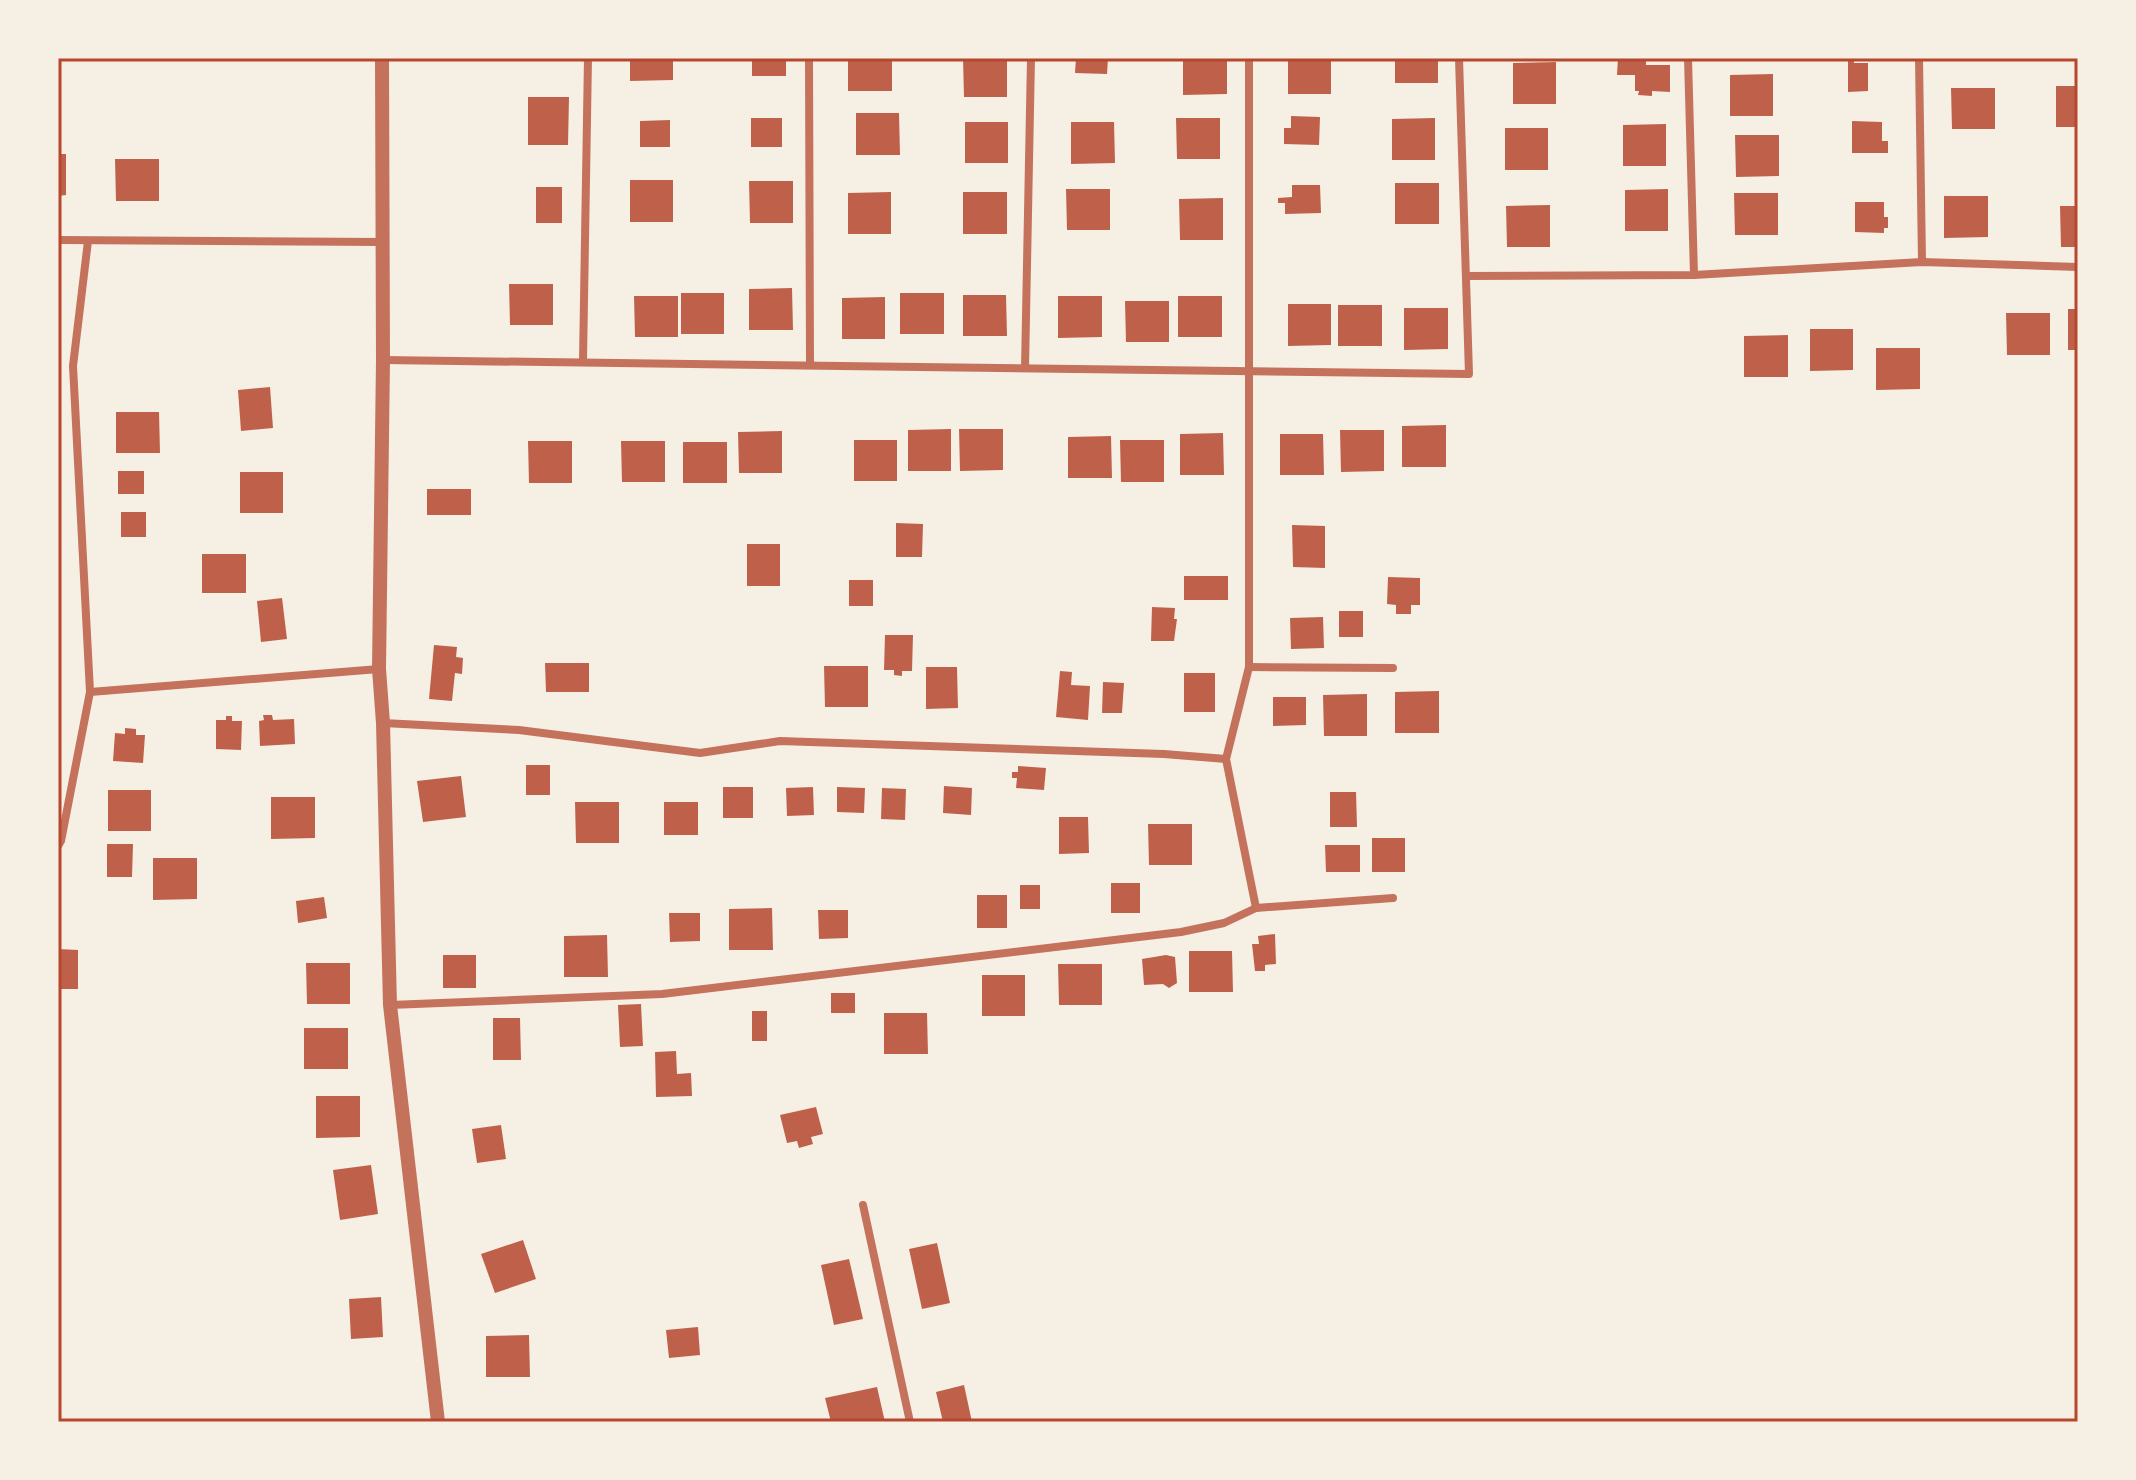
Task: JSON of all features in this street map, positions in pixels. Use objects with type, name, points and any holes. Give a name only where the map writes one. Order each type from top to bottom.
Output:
[{"type":"street","points":[[382,58],[383,360],[379,669],[390,1005],[438,1422]]},
{"type":"street","points":[[583,361],[588,58]]},
{"type":"street","points":[[809,58],[810,365]]},
{"type":"street","points":[[1025,368],[1031,58]]},
{"type":"street","points":[[1249,58],[1249,667],[1226,759],[1256,908]]},
{"type":"street","points":[[383,360],[1469,374],[1459,58]]},
{"type":"street","points":[[1688,58],[1694,275]]},
{"type":"street","points":[[1919,58],[1922,262]]},
{"type":"street","points":[[58,240],[383,242]]},
{"type":"street","points":[[58,846],[90,692],[73,366],[88,241]]},
{"type":"street","points":[[1466,276],[1694,275],[1922,262],[2078,267]]},
{"type":"street","points":[[1249,667],[1393,668]]},
{"type":"street","points":[[90,692],[379,669]]},
{"type":"street","points":[[383,723],[519,730],[700,753],[780,741],[1164,754],[1226,759]]},
{"type":"street","points":[[390,1005],[662,994],[1181,932],[1224,923],[1256,908],[1393,898]]},
{"type":"street","points":[[863,1205],[910,1422]]},
{"type":"building","points":[[630,58],[673,58],[673,80],[630,81]]},
{"type":"building","points":[[752,58],[786,58],[786,76],[752,76]]},
{"type":"building","points":[[848,58],[892,58],[892,91],[848,91]]},
{"type":"building","points":[[963,58],[1007,58],[1007,97],[964,97]]},
{"type":"building","points":[[1076,58],[1108,58],[1107,74],[1075,73]]},
{"type":"building","points":[[1183,58],[1227,58],[1227,94],[1183,95]]},
{"type":"building","points":[[1288,58],[1331,58],[1331,94],[1288,94]]},
{"type":"building","points":[[1395,58],[1438,58],[1438,83],[1395,83]]},
{"type":"building","points":[[1618,58],[1646,58],[1646,65],[1670,65],[1670,92],[1652,91],[1652,96],[1638,95],[1635,75],[1617,75]]},
{"type":"building","points":[[1848,58],[1854,58],[1854,63],[1868,63],[1868,91],[1848,92]]},
{"type":"building","points":[[1556,62],[1556,104],[1513,104],[1513,63]]},
{"type":"building","points":[[1773,74],[1773,116],[1730,116],[1730,75]]},
{"type":"building","points":[[2056,86],[2078,86],[2078,127],[2056,127]]},
{"type":"building","points":[[1951,88],[1995,88],[1995,129],[1952,129]]},
{"type":"building","points":[[528,97],[569,97],[568,145],[528,145]]},
{"type":"building","points":[[856,113],[899,113],[900,155],[856,155]]},
{"type":"building","points":[[1291,116],[1320,117],[1319,145],[1284,144],[1284,128],[1291,128]]},
{"type":"building","points":[[751,118],[782,118],[782,147],[751,147]]},
{"type":"building","points":[[1176,118],[1220,118],[1220,159],[1177,159]]},
{"type":"building","points":[[1435,118],[1435,160],[1392,160],[1392,119]]},
{"type":"building","points":[[670,120],[670,147],[640,147],[640,121]]},
{"type":"building","points":[[1852,121],[1882,122],[1882,141],[1888,141],[1888,153],[1852,153]]},
{"type":"building","points":[[965,122],[1008,122],[1008,163],[965,163]]},
{"type":"building","points":[[1071,122],[1114,122],[1115,163],[1071,164]]},
{"type":"building","points":[[1666,124],[1666,166],[1623,166],[1623,125]]},
{"type":"building","points":[[1505,128],[1548,128],[1548,170],[1505,170]]},
{"type":"building","points":[[1735,135],[1779,135],[1779,176],[1736,177]]},
{"type":"building","points":[[58,154],[66,154],[66,195],[58,196]]},
{"type":"building","points":[[115,159],[159,159],[159,201],[116,201]]},
{"type":"building","points":[[630,180],[673,180],[673,222],[630,222]]},
{"type":"building","points":[[749,181],[793,181],[793,223],[750,223]]},
{"type":"building","points":[[1395,183],[1439,183],[1439,224],[1395,224]]},
{"type":"building","points":[[1292,185],[1320,185],[1321,213],[1285,214],[1285,203],[1278,203],[1278,198],[1292,197]]},
{"type":"building","points":[[536,187],[562,187],[562,223],[536,223]]},
{"type":"building","points":[[1066,189],[1110,189],[1110,230],[1067,230]]},
{"type":"building","points":[[1668,189],[1668,231],[1625,231],[1625,190]]},
{"type":"building","points":[[891,192],[891,234],[848,234],[848,193]]},
{"type":"building","points":[[963,192],[1007,192],[1007,234],[963,234]]},
{"type":"building","points":[[1734,193],[1778,193],[1778,235],[1735,235]]},
{"type":"building","points":[[1944,196],[1988,196],[1988,237],[1944,238]]},
{"type":"building","points":[[1223,198],[1223,240],[1180,240],[1179,199]]},
{"type":"building","points":[[1855,202],[1884,202],[1888,228],[1884,228],[1884,233],[1855,232]]},
{"type":"building","points":[[1550,205],[1550,247],[1507,247],[1506,206]]},
{"type":"building","points":[[2060,206],[2078,206],[2078,247],[2061,247]]},
{"type":"building","points":[[509,284],[553,284],[553,325],[510,325]]},
{"type":"building","points":[[792,288],[793,330],[749,330],[749,289]]},
{"type":"building","points":[[681,293],[724,293],[724,334],[681,334]]},
{"type":"building","points":[[900,293],[944,293],[944,334],[900,334]]},
{"type":"building","points":[[963,295],[1006,295],[1007,336],[963,336]]},
{"type":"building","points":[[634,296],[678,296],[678,337],[635,337]]},
{"type":"building","points":[[1058,296],[1102,296],[1102,337],[1058,338]]},
{"type":"building","points":[[1178,296],[1222,296],[1222,337],[1178,337]]},
{"type":"building","points":[[885,297],[885,339],[842,339],[842,298]]},
{"type":"building","points":[[1125,301],[1169,301],[1169,342],[1126,342]]},
{"type":"building","points":[[1288,304],[1331,304],[1331,345],[1288,346]]},
{"type":"building","points":[[1338,305],[1382,305],[1382,346],[1338,346]]},
{"type":"building","points":[[1404,308],[1448,308],[1448,349],[1404,350]]},
{"type":"building","points":[[2068,309],[2078,309],[2078,350],[2068,350]]},
{"type":"building","points":[[2006,313],[2050,313],[2050,355],[2007,355]]},
{"type":"building","points":[[1810,329],[1853,329],[1853,370],[1810,371]]},
{"type":"building","points":[[1788,335],[1788,377],[1744,377],[1744,336]]},
{"type":"building","points":[[1876,348],[1920,348],[1920,389],[1876,390]]},
{"type":"building","points":[[270,387],[273,428],[241,431],[238,390]]},
{"type":"building","points":[[116,412],[159,412],[160,453],[116,453]]},
{"type":"building","points":[[1446,425],[1446,467],[1402,467],[1402,426]]},
{"type":"building","points":[[951,429],[951,471],[908,471],[908,430]]},
{"type":"building","points":[[959,429],[1003,429],[1003,470],[960,471]]},
{"type":"building","points":[[1340,430],[1384,430],[1384,471],[1341,472]]},
{"type":"building","points":[[782,431],[782,473],[739,473],[738,432]]},
{"type":"building","points":[[1223,433],[1224,475],[1180,475],[1180,434]]},
{"type":"building","points":[[1280,434],[1323,434],[1324,475],[1280,475]]},
{"type":"building","points":[[1111,436],[1112,478],[1068,478],[1068,437]]},
{"type":"building","points":[[854,440],[897,440],[897,481],[854,481]]},
{"type":"building","points":[[1120,440],[1164,440],[1164,482],[1121,482]]},
{"type":"building","points":[[528,441],[572,441],[572,483],[529,483]]},
{"type":"building","points":[[621,441],[665,441],[665,482],[622,482]]},
{"type":"building","points":[[683,442],[727,442],[727,483],[683,483]]},
{"type":"building","points":[[118,471],[144,471],[144,494],[118,494]]},
{"type":"building","points":[[240,472],[283,472],[283,513],[240,513]]},
{"type":"building","points":[[427,489],[471,489],[471,515],[427,515]]},
{"type":"building","points":[[121,512],[146,512],[146,537],[121,537]]},
{"type":"building","points":[[896,523],[923,524],[922,557],[896,557]]},
{"type":"building","points":[[1292,525],[1325,526],[1325,568],[1293,567]]},
{"type":"building","points":[[747,544],[780,544],[780,586],[747,586]]},
{"type":"building","points":[[202,554],[246,554],[246,593],[202,593]]},
{"type":"building","points":[[1184,576],[1228,576],[1228,600],[1184,600]]},
{"type":"building","points":[[1388,577],[1420,578],[1420,605],[1411,605],[1411,614],[1396,614],[1396,605],[1387,604]]},
{"type":"building","points":[[849,580],[873,580],[873,606],[849,606]]},
{"type":"building","points":[[282,598],[287,639],[261,642],[257,601]]},
{"type":"building","points":[[1152,607],[1175,608],[1174,641],[1151,641]]},
{"type":"building","points":[[1339,611],[1363,611],[1363,637],[1339,637]]},
{"type":"building","points":[[1323,617],[1324,648],[1291,649],[1290,618]]},
{"type":"building","points":[[885,635],[913,635],[912,671],[902,671],[902,676],[894,675],[894,670],[884,670]]},
{"type":"building","points":[[434,645],[457,647],[456,657],[463,658],[462,674],[455,673],[452,701],[429,699]]},
{"type":"building","points":[[545,663],[589,663],[589,692],[546,692]]},
{"type":"building","points":[[824,666],[868,666],[868,707],[825,707]]},
{"type":"building","points":[[926,667],[957,667],[958,708],[926,709]]},
{"type":"building","points":[[1060,671],[1072,672],[1071,685],[1090,686],[1088,720],[1056,717]]},
{"type":"building","points":[[1184,673],[1215,673],[1215,712],[1184,712]]},
{"type":"building","points":[[1103,682],[1124,683],[1122,713],[1102,713]]},
{"type":"building","points":[[1439,691],[1439,733],[1395,733],[1395,692]]},
{"type":"building","points":[[1367,694],[1367,736],[1324,736],[1323,695]]},
{"type":"building","points":[[1273,697],[1306,697],[1306,725],[1273,726]]},
{"type":"building","points":[[263,715],[272,715],[273,720],[294,719],[295,744],[260,746],[259,721],[264,720]]},
{"type":"building","points":[[226,716],[232,716],[232,721],[242,721],[241,750],[216,749],[216,720],[226,720]]},
{"type":"building","points":[[125,728],[136,729],[136,735],[145,735],[143,763],[113,761],[115,733],[125,734]]},
{"type":"building","points":[[526,765],[550,765],[550,795],[526,795]]},
{"type":"building","points":[[1018,766],[1046,768],[1044,790],[1016,788],[1017,778],[1012,778],[1012,772],[1018,772]]},
{"type":"building","points":[[461,776],[466,817],[423,822],[417,781]]},
{"type":"building","points":[[944,786],[972,788],[971,815],[943,813]]},
{"type":"building","points":[[723,787],[753,787],[753,818],[723,818]]},
{"type":"building","points":[[813,787],[814,815],[787,816],[786,788]]},
{"type":"building","points":[[837,787],[865,788],[864,813],[837,812]]},
{"type":"building","points":[[882,788],[906,789],[905,820],[881,819]]},
{"type":"building","points":[[108,790],[151,790],[151,831],[108,831]]},
{"type":"building","points":[[1330,792],[1356,792],[1357,827],[1330,827]]},
{"type":"building","points":[[271,797],[315,797],[315,838],[271,839]]},
{"type":"building","points":[[575,802],[619,802],[619,843],[576,843]]},
{"type":"building","points":[[664,802],[698,802],[698,835],[664,835]]},
{"type":"building","points":[[1059,817],[1088,817],[1089,853],[1059,854]]},
{"type":"building","points":[[1148,824],[1192,824],[1192,865],[1149,865]]},
{"type":"building","points":[[1372,838],[1405,838],[1405,872],[1372,872]]},
{"type":"building","points":[[107,844],[133,844],[132,877],[107,877]]},
{"type":"building","points":[[1325,845],[1360,845],[1360,872],[1326,872]]},
{"type":"building","points":[[153,858],[197,858],[197,899],[153,900]]},
{"type":"building","points":[[1111,883],[1140,883],[1140,913],[1111,913]]},
{"type":"building","points":[[1020,885],[1040,885],[1040,909],[1020,909]]},
{"type":"building","points":[[977,895],[1007,895],[1007,928],[977,928]]},
{"type":"building","points":[[324,897],[327,918],[298,923],[296,901]]},
{"type":"building","points":[[772,908],[773,950],[729,950],[729,909]]},
{"type":"building","points":[[818,910],[848,910],[848,938],[819,939]]},
{"type":"building","points":[[669,913],[700,913],[700,941],[670,942]]},
{"type":"building","points":[[1275,934],[1276,964],[1265,965],[1265,971],[1255,971],[1252,944],[1259,944],[1258,936]]},
{"type":"building","points":[[607,935],[608,977],[564,977],[564,936]]},
{"type":"building","points":[[58,949],[78,950],[78,989],[58,989]]},
{"type":"building","points":[[1189,951],[1232,951],[1233,992],[1189,992]]},
{"type":"building","points":[[443,955],[476,955],[476,988],[443,988]]},
{"type":"building","points":[[1166,955],[1175,957],[1177,983],[1169,988],[1163,984],[1144,985],[1142,959]]},
{"type":"building","points":[[306,963],[350,963],[350,1004],[307,1004]]},
{"type":"building","points":[[1058,964],[1102,964],[1102,1005],[1059,1005]]},
{"type":"building","points":[[982,975],[1025,975],[1025,1016],[982,1016]]},
{"type":"building","points":[[831,993],[855,993],[855,1013],[831,1013]]},
{"type":"building","points":[[641,1004],[643,1046],[620,1047],[618,1005]]},
{"type":"building","points":[[752,1011],[767,1011],[767,1041],[752,1041]]},
{"type":"building","points":[[884,1013],[927,1013],[928,1054],[884,1054]]},
{"type":"building","points":[[493,1018],[520,1018],[521,1060],[493,1060]]},
{"type":"building","points":[[304,1028],[348,1028],[348,1069],[304,1069]]},
{"type":"building","points":[[676,1051],[677,1074],[691,1073],[692,1096],[656,1097],[655,1052]]},
{"type":"building","points":[[316,1096],[360,1096],[360,1137],[316,1138]]},
{"type":"building","points":[[816,1107],[823,1134],[811,1137],[813,1144],[799,1148],[797,1141],[787,1143],[780,1115]]},
{"type":"building","points":[[501,1125],[506,1159],[477,1163],[472,1129]]},
{"type":"building","points":[[371,1165],[378,1214],[340,1220],[333,1170]]},
{"type":"building","points":[[523,1240],[536,1279],[495,1293],[481,1254]]},
{"type":"building","points":[[937,1243],[950,1303],[922,1309],[909,1249]]},
{"type":"building","points":[[849,1259],[863,1319],[834,1325],[821,1265]]},
{"type":"building","points":[[381,1297],[383,1337],[351,1339],[349,1299]]},
{"type":"building","points":[[698,1327],[700,1355],[669,1358],[666,1330]]},
{"type":"building","points":[[529,1335],[530,1377],[486,1377],[486,1336]]},
{"type":"building","points":[[964,1385],[972,1422],[943,1422],[936,1392]]},
{"type":"building","points":[[877,1387],[885,1422],[831,1422],[825,1398]]}]
